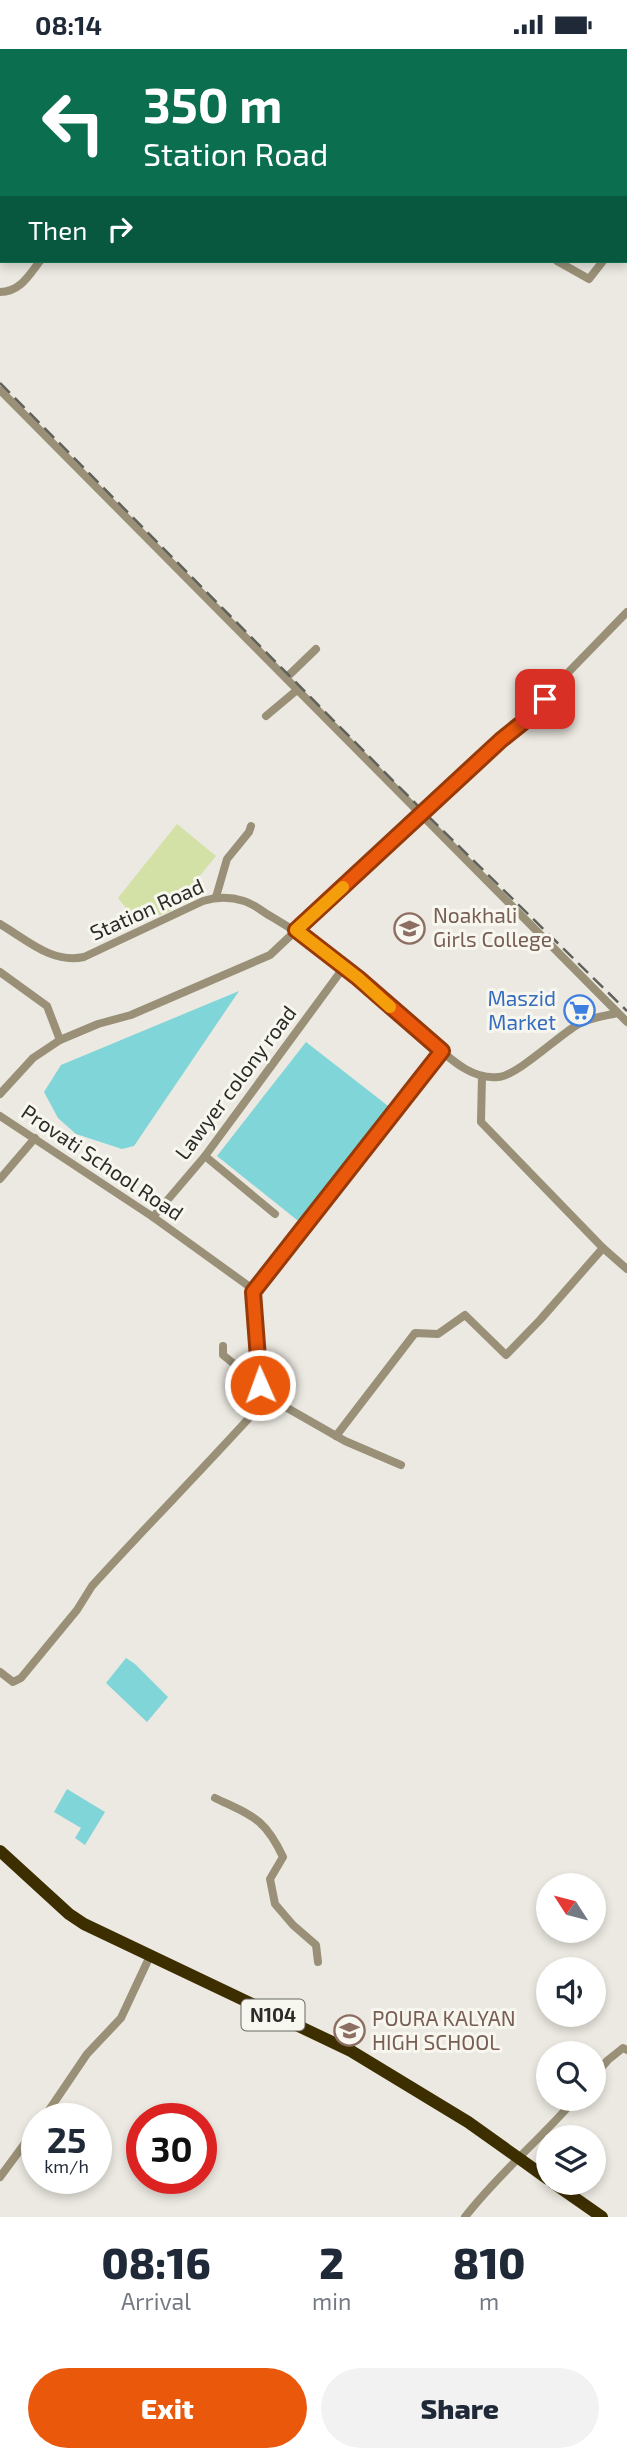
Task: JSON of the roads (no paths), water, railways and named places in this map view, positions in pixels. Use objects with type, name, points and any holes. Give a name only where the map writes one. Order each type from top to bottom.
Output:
[{"type":"highway","name":"N104","points":[[0,1851],[69,1914],[84,1924],[351,2051],[423,2093],[536,2171]]},
{"type":"highway","points":[[570,2195],[601,2217]]},
{"type":"street","points":[[0,292],[12,291],[20,285],[38,263]]},
{"type":"street","points":[[561,263],[589,279],[601,263]]},
{"type":"street","points":[[0,390],[627,1022]]},
{"type":"street","points":[[2,1092],[33,1058],[60,1040],[131,1014],[270,955],[501,740],[536,712],[555,686],[627,612]]},
{"type":"street","points":[[286,678],[316,649]]},
{"type":"street","points":[[266,716],[297,690]]},
{"type":"street","points":[[216,897],[227,859],[251,826]]},
{"type":"street","name":"Station Road","points":[[0,924],[55,957],[70,960],[84,957],[203,901],[216,897],[246,901],[296,930],[344,967],[442,1051],[474,1075],[482,1076]]},
{"type":"street","name":"Lawyer colony road","points":[[153,1217],[205,1156],[344,967]]},
{"type":"street","points":[[0,972],[47,1006],[60,1040]]},
{"type":"street","points":[[617,1013],[580,1022],[550,1042],[510,1075],[482,1076],[481,1122],[603,1248],[627,1269]]},
{"type":"street","points":[[401,1465],[264,1399],[260,1385],[253,1292],[442,1051]]},
{"type":"street","name":"Provati School Road","points":[[0,1116],[153,1217],[223,1266],[253,1292]]},
{"type":"street","points":[[0,1179],[36,1138]]},
{"type":"street","points":[[205,1156],[275,1214]]},
{"type":"street","points":[[336,1436],[415,1333],[438,1334],[465,1315],[506,1355],[603,1248]]},
{"type":"street","points":[[223,1346],[223,1355],[260,1385]]},
{"type":"street","points":[[0,1672],[13,1682],[20,1678],[77,1610],[92,1586],[239,1431],[264,1399]]},
{"type":"street","points":[[215,1798],[261,1821],[275,1840],[283,1857],[270,1879],[275,1904],[293,1925],[316,1945],[318,1962]]},
{"type":"street","points":[[54,2103],[87,2054],[121,2018],[150,1956]]},
{"type":"street","points":[[606,2062],[623,2048],[627,2050]]},
{"type":"street","points":[[465,2217],[565,2111]]},
{"type":"street","points":[[0,2176],[21,2148]]},
{"type":"water","points":[[239,991],[134,1146],[122,1149],[76,1134],[58,1118],[44,1092],[61,1065]]},
{"type":"water","points":[[306,1042],[392,1109],[302,1224],[217,1156]]},
{"type":"water","points":[[126,1658],[168,1697],[147,1722],[106,1683]]},
{"type":"water","points":[[67,1789],[105,1812],[85,1845],[75,1838],[81,1828],[54,1812]]},
{"type":"railway","points":[[0,383],[423,811],[627,1011]]},
{"type":"place","name":"Noakhali Girls College","points":[[410,928]]},
{"type":"place","name":"Maszid Market","points":[[579,1011]]},
{"type":"place","name":"POURA KALYAN HIGH SCHOOL","points":[[349,2031]]}]
